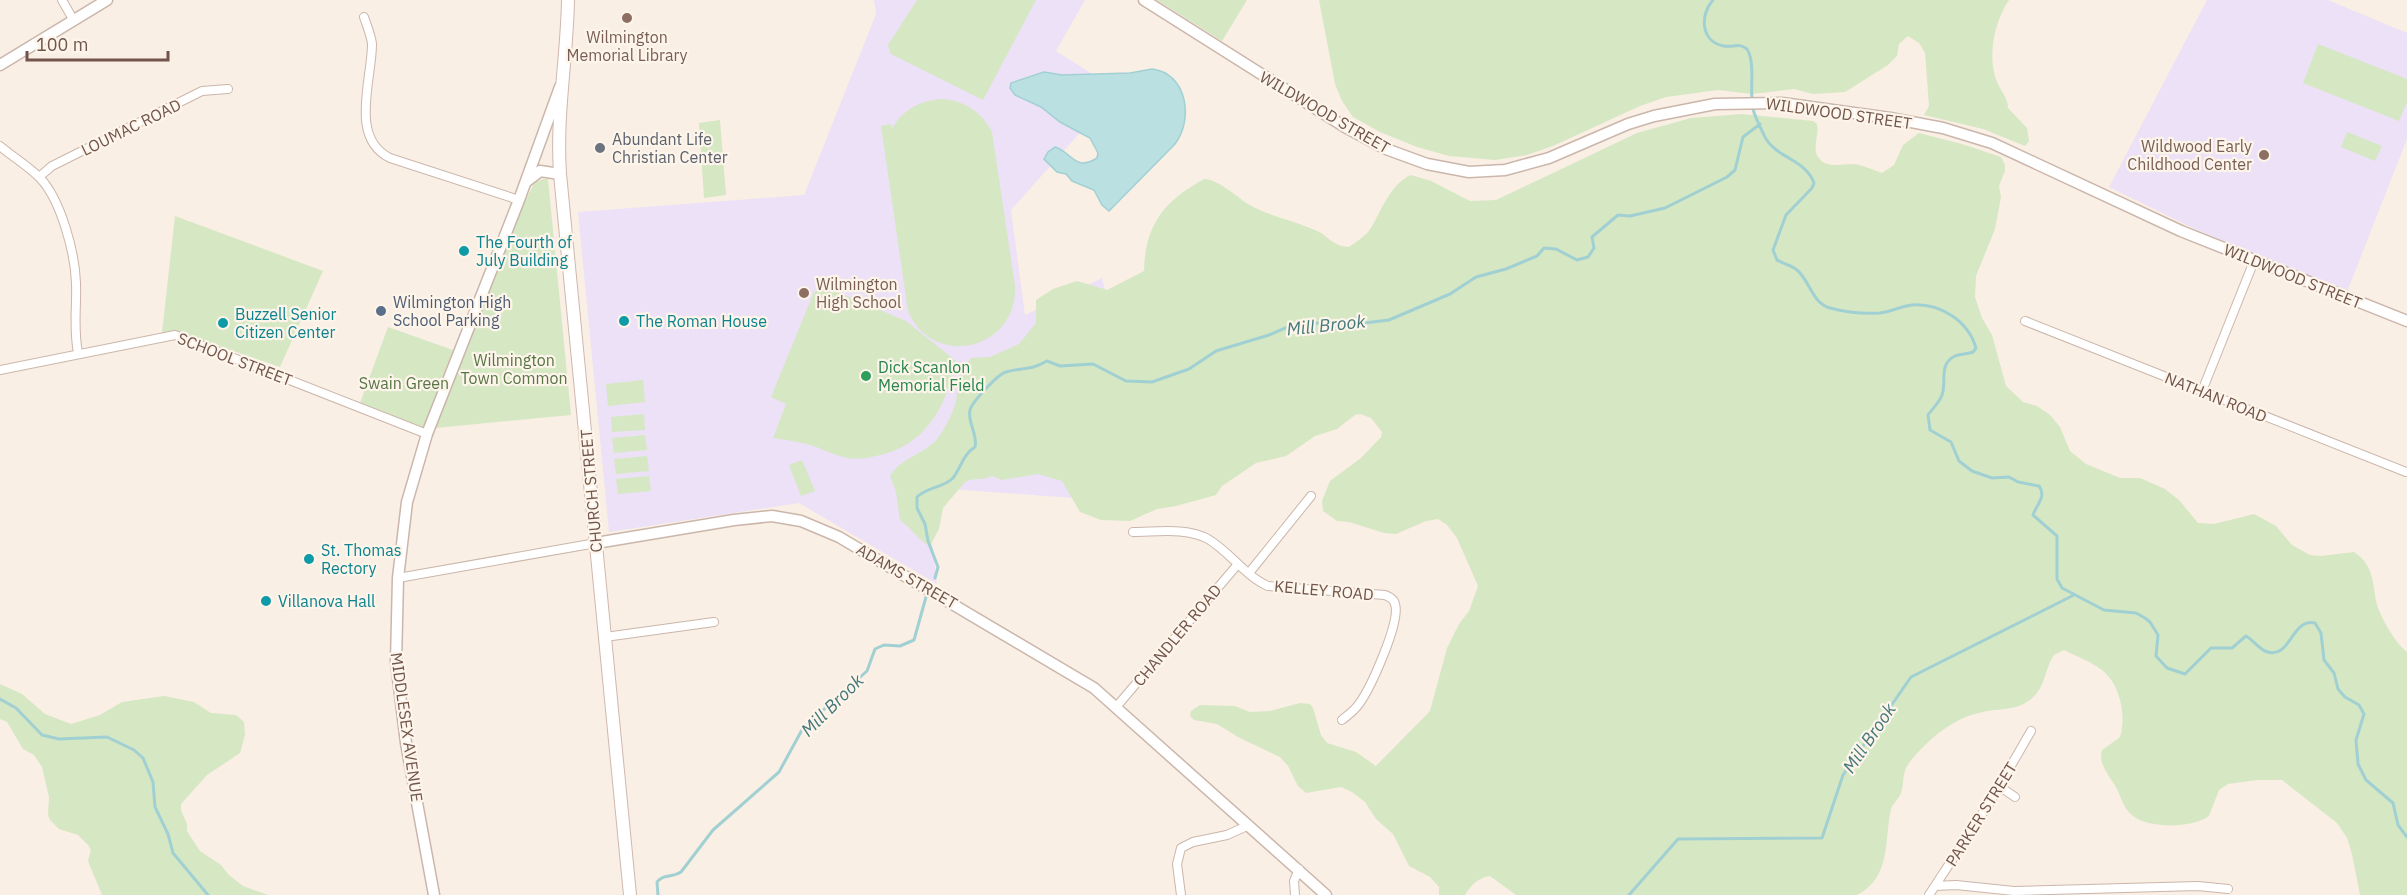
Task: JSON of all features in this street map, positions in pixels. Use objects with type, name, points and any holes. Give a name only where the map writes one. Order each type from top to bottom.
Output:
[{"type":"main road","name":"MIDDLESEX AVENUE","points":[[560,87],[568,0]]},
{"type":"main road","name":"CHURCH STREET","points":[[560,87],[560,174],[630,895]]},
{"type":"street","points":[[62,0],[74,21]]},
{"type":"street","points":[[0,65],[107,0]]},
{"type":"street","name":"WILDWOOD STREET","points":[[1144,0],[1284,90],[1374,143],[1414,160],[1456,170],[1497,171],[1525,166],[1654,116],[1688,108],[1741,102],[1801,105],[1890,118],[1976,137],[2181,231],[2407,321]]},
{"type":"street","points":[[364,17],[372,44],[366,125],[374,147],[390,158],[519,200]]},
{"type":"street","name":"MIDDLESEX AVENUE","points":[[434,895],[406,743],[397,676],[395,634],[398,578],[409,492],[427,434],[519,200],[560,87]]},
{"type":"street","name":"LOUMAC ROAD","points":[[39,177],[52,165],[202,91],[228,89]]},
{"type":"street","points":[[0,146],[39,177],[52,197],[72,257],[76,284],[74,331],[78,353]]},
{"type":"street","points":[[525,184],[529,177],[540,171],[560,174]]},
{"type":"street","points":[[2202,391],[2254,261]]},
{"type":"street","name":"NATHAN ROAD","points":[[2025,321],[2406,472]]},
{"type":"street","name":"SCHOOL STREET","points":[[0,370],[169,335],[183,337],[427,434]]},
{"type":"street","points":[[1249,573],[1311,496]]},
{"type":"street","name":"ADAMS STREET","points":[[398,578],[756,517],[783,517],[801,521],[864,550],[1078,677],[1117,706],[1326,895]]},
{"type":"street","name":"KELLEY ROAD","points":[[1133,532],[1175,532],[1202,537],[1261,583],[1271,586],[1385,595],[1394,601],[1395,614],[1377,672],[1358,706],[1342,720]]},
{"type":"street","name":"CHANDLER ROAD","points":[[1117,706],[1238,564]]},
{"type":"street","points":[[605,637],[714,622]]},
{"type":"street","name":"PARKER STREET","points":[[1929,895],[1999,786],[2031,731]]},
{"type":"street","points":[[1999,786],[2015,797]]},
{"type":"street","points":[[1181,895],[1177,864],[1181,848],[1193,842],[1227,835],[1249,825]]},
{"type":"street","points":[[1295,895],[1294,881],[1299,870]]},
{"type":"street","points":[[1935,886],[1956,885],[2014,891],[2198,886],[2228,889]]},
{"type":"shaded area","name":"Wilmington High School","points":[[874,0],[1085,0],[1056,51],[1118,90],[1011,210],[1025,315],[1102,278],[1109,307],[1112,501],[925,487],[937,584],[799,503],[609,532],[578,212],[804,195],[876,14]]},
{"type":"shaded area","name":"Wildwood Early Childhood Center","points":[[2207,0],[2328,0],[2407,33],[2407,139],[2347,292],[2197,230],[2109,187]]},
{"type":"green space","points":[[917,0],[1036,0],[983,100],[891,54],[888,45]]},
{"type":"green space","points":[[1157,0],[1247,0],[1222,41]]},
{"type":"green space","points":[[1319,0],[2009,0],[1996,29],[1992,51],[1994,72],[2008,108],[2027,128],[2029,141],[2025,146],[1983,129],[1924,115],[1929,106],[1925,53],[1919,43],[1908,36],[1899,44],[1897,56],[1888,65],[1845,92],[1813,94],[1794,89],[1752,94],[1718,90],[1666,97],[1527,155],[1495,160],[1449,156],[1417,147],[1380,132],[1353,117],[1342,101],[1335,84]]},
{"type":"green space","points":[[2318,44],[2407,79],[2407,102],[2399,121],[2303,83]]},
{"type":"green space","points":[[943,99],[959,102],[978,113],[992,132],[1015,286],[1012,308],[1003,325],[989,338],[972,345],[954,346],[936,341],[920,329],[908,311],[881,126],[891,124],[892,129],[896,122],[913,107],[927,101]]},
{"type":"green space","points":[[1742,114],[1813,121],[1817,124],[1816,153],[1823,162],[1832,165],[1854,164],[1882,173],[1894,165],[1903,145],[1919,133],[2001,157],[2005,171],[1999,186],[2001,197],[1995,229],[1976,276],[1975,297],[1982,318],[1992,335],[2006,386],[2023,402],[2037,406],[2050,415],[2060,427],[2070,451],[2086,464],[2120,478],[2140,478],[2165,489],[2179,500],[2198,523],[2214,524],[2254,514],[2276,526],[2292,545],[2310,555],[2354,552],[2365,561],[2371,573],[2380,614],[2393,636],[2407,652],[2407,895],[2360,895],[2347,838],[2337,823],[2282,780],[2257,780],[2228,784],[2219,790],[2209,816],[2193,823],[2160,825],[2133,816],[2124,805],[2101,759],[2102,750],[2121,734],[2122,706],[2116,689],[2112,681],[2099,668],[2064,650],[2054,655],[2040,689],[2026,703],[1962,719],[1942,731],[1916,754],[1907,767],[1901,793],[1891,809],[1885,856],[1881,868],[1868,887],[1857,895],[1516,895],[1490,876],[1475,882],[1465,895],[1439,895],[1439,887],[1430,877],[1409,866],[1393,834],[1376,819],[1365,802],[1352,792],[1341,787],[1306,793],[1298,786],[1288,766],[1280,757],[1217,724],[1194,720],[1190,716],[1191,711],[1200,705],[1235,706],[1250,712],[1270,711],[1300,703],[1310,704],[1321,735],[1327,743],[1356,752],[1376,766],[1430,711],[1447,648],[1459,624],[1469,611],[1478,586],[1457,538],[1447,525],[1438,519],[1426,521],[1396,534],[1337,521],[1323,511],[1322,501],[1330,481],[1361,458],[1381,437],[1382,432],[1371,418],[1360,414],[1355,415],[1337,429],[1315,436],[1286,456],[1256,463],[1222,486],[1216,495],[1157,509],[1130,521],[1101,520],[1080,512],[1062,481],[1038,474],[1002,480],[992,476],[965,482],[943,508],[939,529],[930,546],[900,520],[896,492],[890,476],[901,464],[929,447],[940,435],[954,409],[958,383],[971,358],[990,357],[1019,344],[1036,323],[1036,300],[1053,289],[1077,281],[1107,290],[1144,271],[1148,240],[1159,216],[1178,196],[1204,179],[1220,185],[1256,208],[1308,227],[1335,243],[1349,247],[1369,231],[1392,191],[1411,175],[1431,181],[1470,201],[1496,200],[1637,133],[1691,118]]},
{"type":"green space","points":[[720,120],[726,195],[704,198],[699,123]]},
{"type":"green space","points":[[2347,132],[2382,146],[2375,161],[2341,147]]},
{"type":"green space","name":"Wilmington Town Common","points":[[548,179],[571,415],[436,428],[519,214],[534,183]]},
{"type":"green space","points":[[175,216],[323,271],[280,367],[177,332],[162,333]]},
{"type":"green space","name":"Dick Scanlon Memorial Field","points":[[825,287],[906,321],[956,361],[946,394],[931,422],[921,434],[893,451],[851,459],[808,445],[773,438],[786,404],[771,397],[814,292]]},
{"type":"green space","name":"Swain Green","points":[[388,327],[453,350],[424,428],[360,403]]},
{"type":"green space","points":[[643,380],[645,402],[608,406],[606,384]]},
{"type":"green space","points":[[644,414],[645,430],[612,432],[611,417]]},
{"type":"green space","points":[[645,435],[647,450],[614,453],[612,438]]},
{"type":"green space","points":[[647,456],[649,471],[616,474],[614,459]]},
{"type":"green space","points":[[802,460],[815,491],[801,496],[789,465]]},
{"type":"green space","points":[[649,476],[651,491],[618,494],[616,479]]},
{"type":"green space","points":[[0,684],[22,694],[45,714],[71,724],[100,715],[122,702],[164,696],[194,702],[211,713],[236,715],[244,722],[245,735],[240,753],[207,775],[181,804],[181,810],[187,824],[187,831],[200,851],[221,865],[243,886],[268,895],[102,895],[88,861],[91,850],[78,835],[59,829],[50,820],[49,797],[42,767],[34,755],[23,749],[7,722],[0,719]]},
{"type":"water","points":[[1152,69],[1164,72],[1180,88],[1185,110],[1181,134],[1175,144],[1109,211],[1102,205],[1094,190],[1072,181],[1066,174],[1057,172],[1044,159],[1055,147],[1074,160],[1090,162],[1097,158],[1098,153],[1090,138],[1060,122],[1041,107],[1015,95],[1010,88],[1011,83],[1044,72],[1062,75],[1130,73]]},
{"type":"waterway","points":[[1713,0],[1704,20],[1710,39],[1727,46],[1741,46],[1747,49],[1752,69],[1753,109],[1756,119],[1769,143],[1804,169],[1814,183],[1786,215],[1773,250],[1777,260],[1797,270],[1819,302],[1830,308],[1848,312],[1874,313],[1922,305],[1942,310],[1966,329],[1976,348],[1973,352],[1955,356],[1946,364],[1942,395],[1928,415],[1930,430],[1951,442],[1959,461],[1972,471],[1992,478],[2009,477],[2018,482],[2039,486],[2042,494],[2033,515],[2057,536],[2057,579],[2062,588],[2104,610],[2136,613],[2145,618],[2158,635],[2156,656],[2167,668],[2185,674],[2211,648],[2232,648],[2246,636],[2262,650],[2274,653],[2286,645],[2301,626],[2315,623],[2321,633],[2324,660],[2334,673],[2338,689],[2345,697],[2359,705],[2364,714],[2356,740],[2358,764],[2366,780],[2393,803],[2398,825],[2407,837]]},
{"type":"waterway","name":"Mill Brook","points":[[935,578],[938,567],[928,541],[925,524],[917,508],[917,497],[952,479],[967,454],[975,447],[970,410],[980,395],[1002,374],[1047,361],[1060,366],[1093,364],[1126,381],[1152,382],[1189,369],[1216,351],[1269,335],[1290,326],[1316,323],[1348,325],[1389,320],[1450,294],[1476,277],[1506,269],[1537,256],[1544,248],[1556,249],[1577,260],[1588,257],[1594,248],[1592,237],[1618,215],[1630,216],[1665,208],[1727,177],[1735,170],[1743,137],[1760,124]]},
{"type":"waterway","name":"Mill Brook","points":[[1629,895],[1678,839],[1822,838],[1843,775],[1911,677],[2074,595]]},
{"type":"waterway","name":"Mill Brook","points":[[658,895],[657,882],[663,877],[681,872],[713,830],[779,772],[803,728],[867,671],[875,649],[884,645],[900,646],[914,640],[926,597]]},
{"type":"waterway","points":[[0,699],[16,708],[42,735],[59,739],[107,737],[134,750],[143,758],[153,782],[155,807],[168,834],[173,853],[208,895]]},
{"type":"place","name":"Wilmington Memorial Library","points":[[627,18]]},
{"type":"place","name":"Abundant Life Christian Center","points":[[600,148]]},
{"type":"place","name":"Wildwood Early Childhood Center","points":[[2264,155]]},
{"type":"place","name":"The Fourth of July Building","points":[[464,251]]},
{"type":"place","name":"Wilmington High School","points":[[804,293]]},
{"type":"place","name":"Wilmington High School Parking","points":[[381,311]]},
{"type":"place","name":"The Roman House","points":[[624,321]]},
{"type":"place","name":"Buzzell Senior Citizen Center","points":[[223,323]]},
{"type":"place","name":"Dick Scanlon Memorial Field","points":[[866,376]]},
{"type":"place","name":"St. Thomas Rectory","points":[[309,559]]},
{"type":"place","name":"Villanova Hall","points":[[266,601]]}]
